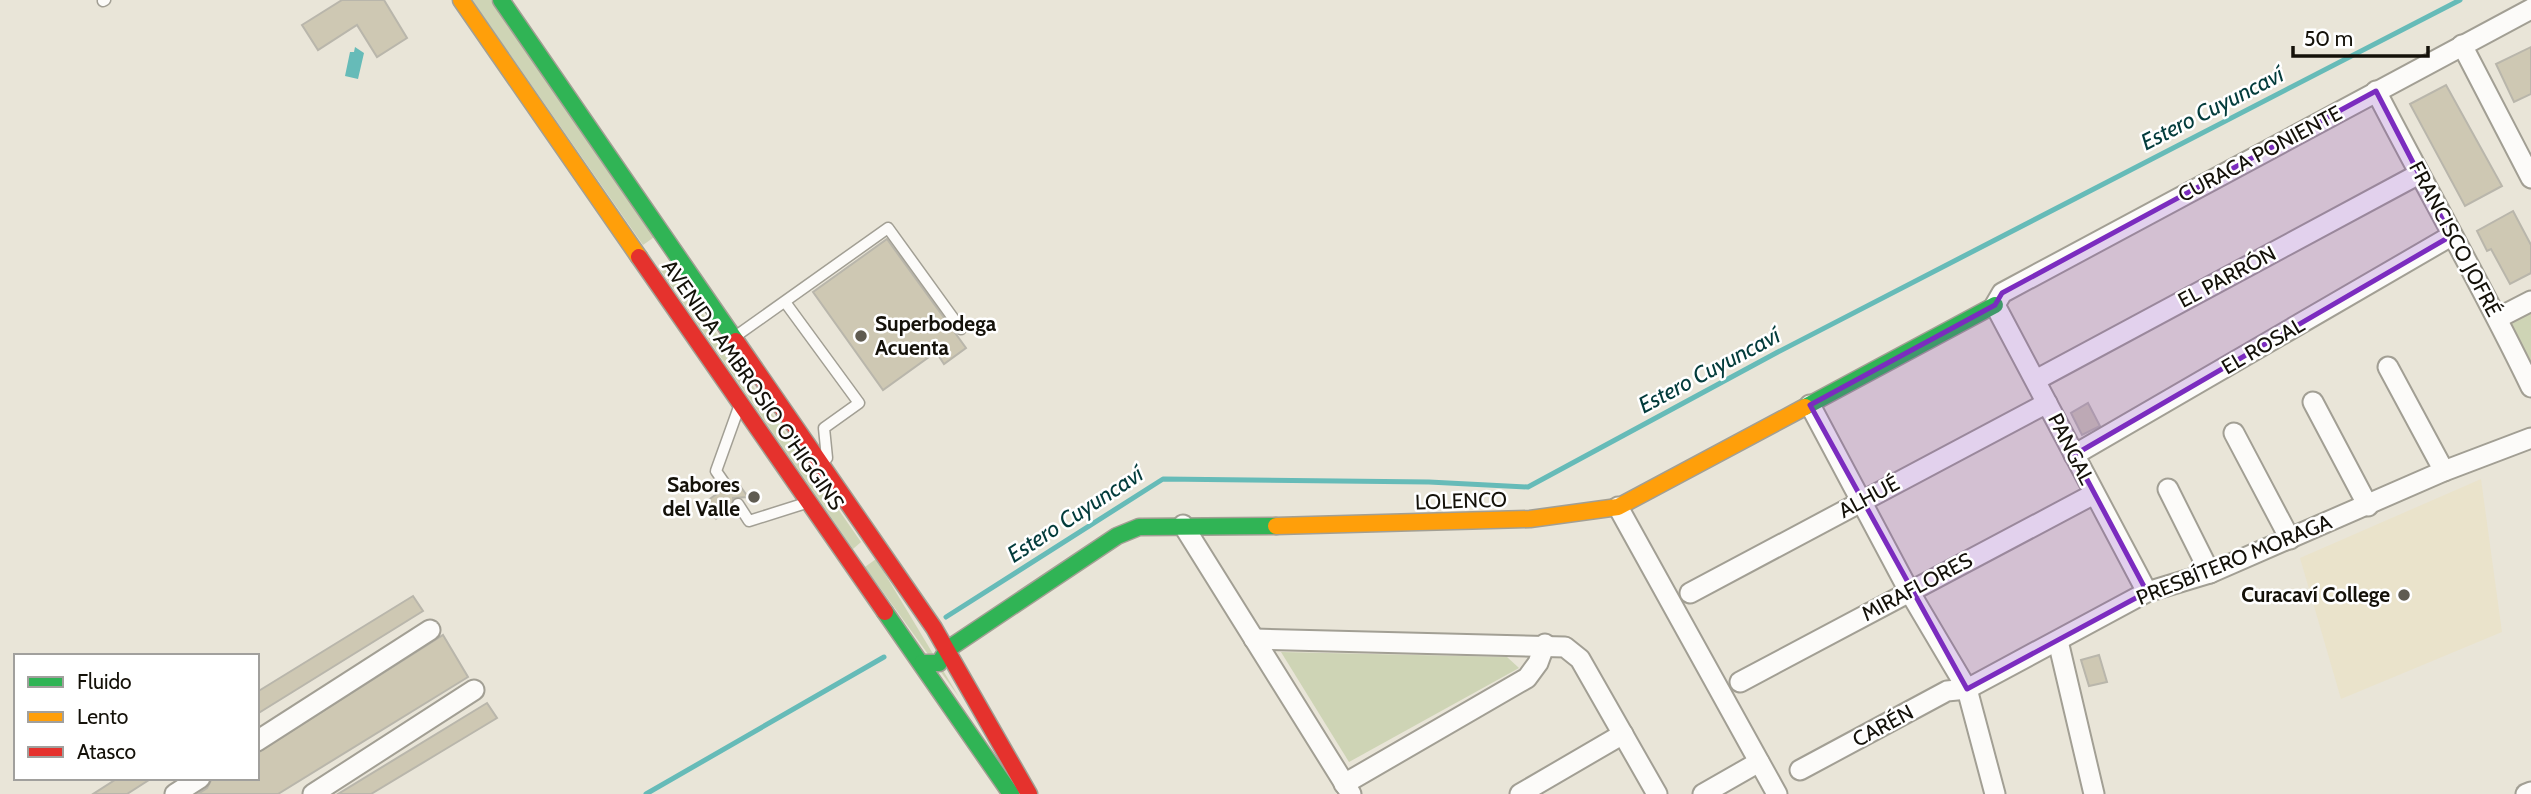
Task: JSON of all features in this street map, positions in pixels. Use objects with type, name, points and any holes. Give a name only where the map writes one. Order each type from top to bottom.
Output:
[{"type":"main road","points":[[461,0],[478,0]]},
{"type":"main road","name":"AVENIDA AMBROSIO O'HIGGINS","points":[[461,0],[1011,794]]},
{"type":"main road","name":"AVENIDA AMBROSIO O'HIGGINS","points":[[501,0],[948,649],[1029,794]]},
{"type":"main road","points":[[641,263],[650,248],[671,246]]},
{"type":"main road","name":"LOLENCO","points":[[922,663],[939,663],[948,649],[1127,530],[1183,525],[1379,525],[1489,521],[1543,518],[1618,507],[1996,306]]},
{"type":"street","name":"CURACA PONIENTE","points":[[1996,306],[2002,293],[2531,9]]},
{"type":"street","points":[[2462,45],[2531,178]]},
{"type":"street","name":"FRANCISCO JOFRÉ","points":[[2376,91],[2451,236],[2498,318],[2531,387]]},
{"type":"street","name":"EL PARRÓN","points":[[2036,380],[2419,174]]},
{"type":"street","name":"EL ROSAL","points":[[2074,455],[2451,236]]},
{"type":"street","points":[[2498,318],[2531,301]]},
{"type":"street","name":"PANGAL","points":[[1996,306],[2147,592]]},
{"type":"street","points":[[2388,367],[2444,471]]},
{"type":"street","points":[[2312,402],[2368,506]]},
{"type":"street","name":"ALHUÉ","points":[[1690,593],[2048,403]]},
{"type":"street","points":[[1810,405],[1909,591],[1967,690],[1995,789],[1975,794]]},
{"type":"street","points":[[2234,433],[2290,539]]},
{"type":"street","name":"PRESBÍTERO MORAGA","points":[[1967,690],[2147,592],[2210,573],[2444,471],[2531,438]]},
{"type":"street","points":[[2168,489],[2210,573]]},
{"type":"street","name":"MIRAFLORES","points":[[1740,682],[2094,494]]},
{"type":"street","points":[[1618,507],[1777,794]]},
{"type":"street","points":[[1183,525],[1348,789],[1522,681],[1538,663],[1545,644]]},
{"type":"street","points":[[259,740],[430,630]]},
{"type":"street","points":[[1254,639],[1545,644],[1565,647],[1576,654],[1657,794]]},
{"type":"street","points":[[2058,641],[2094,794]]},
{"type":"street","points":[[313,794],[474,690]]},
{"type":"street","name":"CARÉN","points":[[1800,770],[1947,691],[1967,690]]},
{"type":"street","points":[[1520,794],[1623,734]]},
{"type":"street","points":[[1703,794],[1759,762]]},
{"type":"street","points":[[175,794],[197,780]]},
{"type":"street","points":[[2526,794],[2531,792]]},
{"type":"lane","points":[[734,337],[888,228],[961,329]]},
{"type":"lane","points":[[785,302],[859,403],[824,428],[828,472]]},
{"type":"lane","points":[[727,487],[716,471],[740,404]]},
{"type":"lane","points":[[738,504],[749,521],[810,502]]},
{"type":"highlighted area","points":[[2376,91],[2451,236],[2074,455],[2147,592],[1967,689],[1810,405],[1995,305],[2002,293]]},
{"type":"shaded area","name":"Curacaví College","points":[[2481,479],[2502,632],[2341,699],[2300,558]]},
{"type":"green space","points":[[472,0],[491,0],[657,235],[643,245]]},
{"type":"green space","points":[[663,263],[669,265],[861,542],[853,549],[659,268]]},
{"type":"green space","points":[[2531,307],[2531,362],[2508,319]]},
{"type":"green space","points":[[876,559],[959,697],[865,567]]},
{"type":"green space","points":[[1281,652],[1507,657],[1519,668],[1349,762]]},
{"type":"water","points":[[355,47],[364,53],[358,79],[345,76],[350,52],[354,52]]},
{"type":"building","points":[[342,0],[384,0],[407,38],[377,57],[357,25],[318,50],[302,25]]},
{"type":"building","points":[[2531,47],[2531,94],[2514,102],[2496,64]]},
{"type":"building","points":[[2446,85],[2502,186],[2465,206],[2410,104]]},
{"type":"building","points":[[2513,211],[2531,245],[2531,273],[2510,284],[2491,249],[2487,251],[2477,231]]},
{"type":"building","points":[[887,239],[966,348],[944,364],[936,352],[883,390],[813,292]]},
{"type":"building","points":[[2088,403],[2100,426],[2082,435],[2071,413]]},
{"type":"building","points":[[736,480],[748,497],[733,498],[732,508],[716,519],[704,503],[721,491],[732,493]]},
{"type":"building","points":[[413,596],[423,611],[259,713],[259,691]]},
{"type":"building","points":[[443,635],[468,677],[278,794],[198,794],[207,788],[211,780],[259,780],[259,752]]},
{"type":"building","points":[[2099,655],[2107,682],[2089,686],[2081,660]]},
{"type":"building","points":[[487,703],[497,718],[371,794],[338,794]]},
{"type":"building","points":[[115,780],[149,780],[127,794],[93,794]]},
{"type":"waterway","name":"Estero Cuyuncaví","points":[[946,617],[1163,479],[1429,482],[1528,487],[1776,353],[2460,0]]},
{"type":"waterway","name":"Estero Cuyuncaví","points":[[646,794],[884,657]]},
{"type":"traffic: fast","points":[[501,0],[736,341]]},
{"type":"traffic: fast","points":[[1805,407],[1995,305]]},
{"type":"traffic: fast","points":[[922,663],[939,663],[948,649],[1117,536],[1139,527],[1276,526]]},
{"type":"traffic: fast","points":[[885,612],[1011,794]]},
{"type":"traffic: slow","points":[[461,0],[639,257]]},
{"type":"traffic: slow","points":[[1276,526],[1530,519],[1618,507],[1805,407]]},
{"type":"traffic: jam","points":[[639,257],[885,612]]},
{"type":"traffic: jam","points":[[736,341],[934,628],[1029,794]]},
{"type":"place","name":"Superbodega Acuenta","points":[[861,336]]},
{"type":"place","name":"Sabores del Valle","points":[[754,497]]},
{"type":"place","name":"Curacaví College","points":[[2404,595]]}]
